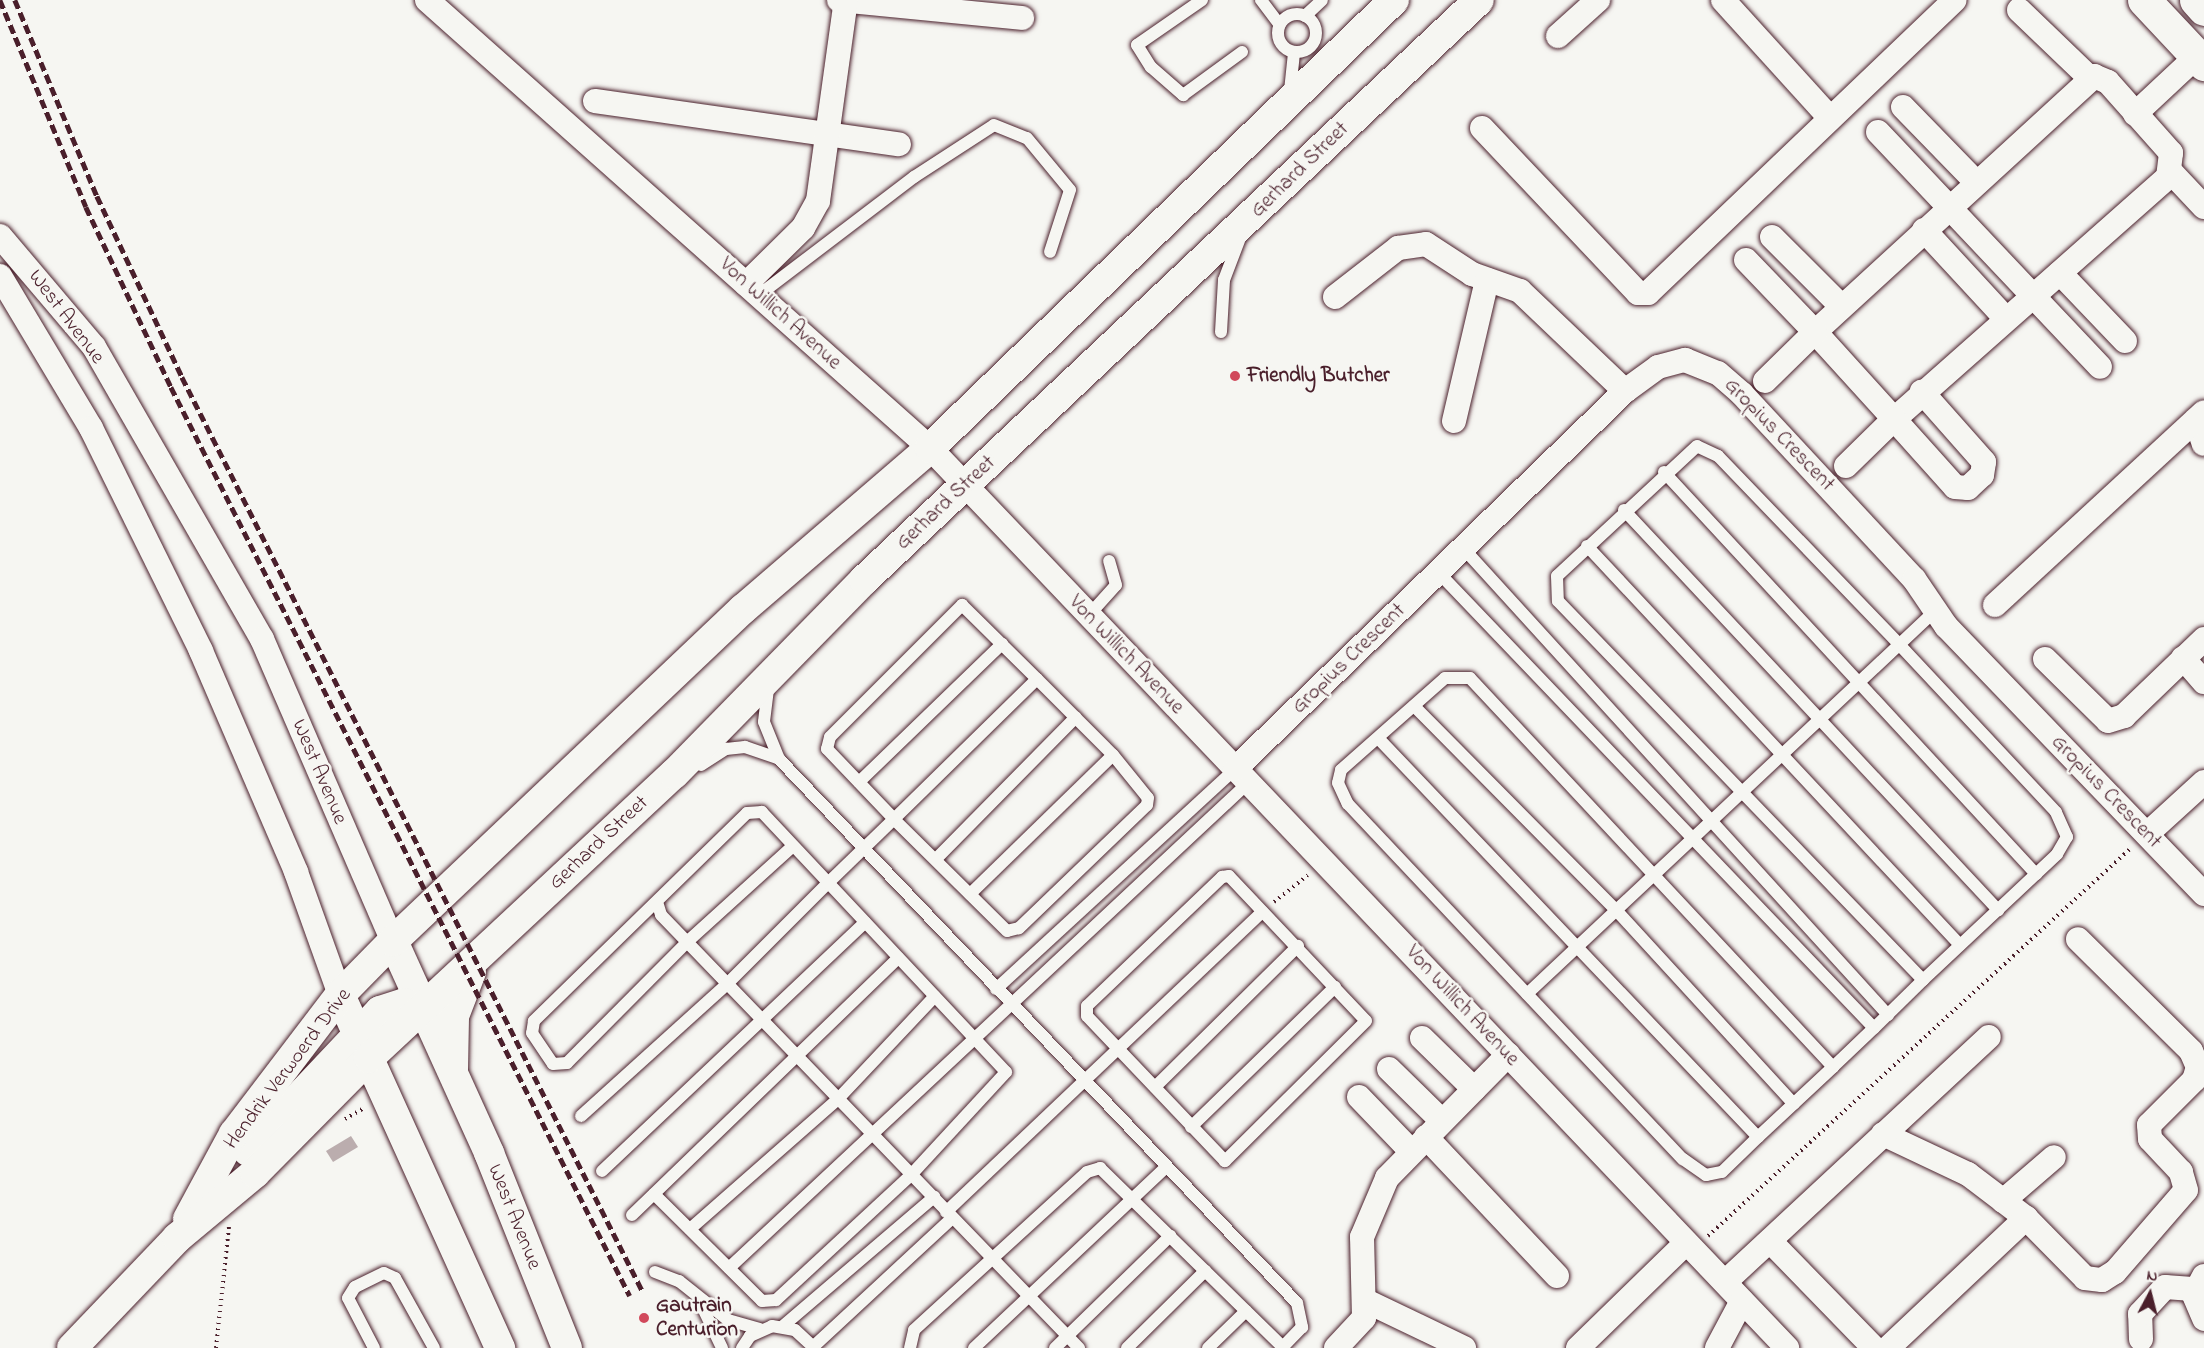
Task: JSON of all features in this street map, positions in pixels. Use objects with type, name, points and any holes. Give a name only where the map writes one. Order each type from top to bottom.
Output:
[{"type":"main road","points":[[2144,0],[2200,60]]},
{"type":"main road","points":[[2196,0],[2204,9]]},
{"type":"street","name":"Von Willich Avenue","points":[[427,0],[930,448],[1688,1247],[1725,1282],[1787,1348]]},
{"type":"street","points":[[752,289],[809,221],[818,201],[843,0],[1023,18]]},
{"type":"street","points":[[393,941],[743,609],[930,448],[1344,51],[1394,0]]},
{"type":"street","name":"Gerhard Street","points":[[422,1014],[479,956],[674,774],[864,580],[1479,0]]},
{"type":"street","points":[[1558,36],[1598,0]]},
{"type":"street","points":[[1723,0],[1830,118]]},
{"type":"street","points":[[1482,128],[1643,294],[1658,289],[1830,118],[1955,0]]},
{"type":"street","points":[[2019,9],[2090,78]]},
{"type":"street","points":[[2135,114],[2200,60]]},
{"type":"street","points":[[1765,381],[1841,306],[2090,78],[2103,78],[2173,156],[2171,172],[2060,273],[1922,392],[1846,466]]},
{"type":"street","points":[[595,100],[899,144]]},
{"type":"street","points":[[1903,107],[1977,183]]},
{"type":"street","points":[[1878,132],[2100,367]]},
{"type":"street","points":[[2171,172],[2204,207]]},
{"type":"street","points":[[1924,230],[2006,319]]},
{"type":"street","name":"West Avenue","points":[[0,236],[94,347],[262,639],[393,941],[422,1014],[454,1077],[567,1348]]},
{"type":"street","points":[[1772,237],[1841,306]]},
{"type":"street","points":[[1335,297],[1398,248],[1413,243],[1425,244],[1487,280],[1520,291],[1625,391]]},
{"type":"street","points":[[1746,260],[1815,332],[1955,487],[1968,488],[1982,475],[1984,462],[1922,392]]},
{"type":"street","points":[[2060,273],[2125,341]]},
{"type":"street","name":"West Avenue","points":[[0,276],[91,428],[196,640],[296,872],[340,995],[500,1348]]},
{"type":"street","points":[[1454,421],[1487,280]]},
{"type":"street","name":"Gropius Crescent","points":[[1242,776],[1439,573],[1625,391],[1671,362],[1699,363],[1718,373],[1827,483],[1914,579],[1935,611],[2204,894]]},
{"type":"street","points":[[2200,416],[2204,444]]},
{"type":"street","points":[[1995,605],[2200,416]]},
{"type":"street","points":[[2045,659],[2108,721],[2124,716],[2204,639]]},
{"type":"street","points":[[2183,658],[2204,682]]},
{"type":"street","points":[[2147,834],[2204,782]]},
{"type":"street","points":[[1883,1134],[1946,1162],[2026,1218],[2081,1276],[2102,1280],[2186,1190],[2181,1172],[2148,1132],[2155,1114],[2194,1080],[2194,1055],[2078,939]]},
{"type":"street","name":"Hendrik Verwoerd Drive","points":[[177,1238],[234,1134],[340,995],[393,941]]},
{"type":"street","points":[[454,1077],[454,1016],[479,956]]},
{"type":"street","points":[[212,1177],[255,1146],[356,1032],[392,1004],[405,1003],[422,1014]]},
{"type":"street","name":"Hendrik Verwoerd Drive","points":[[72,1348],[177,1238],[255,1173],[369,1058],[422,1014]]},
{"type":"street","points":[[1725,1282],[1989,1037]]},
{"type":"street","points":[[1422,1038],[1474,1089]]},
{"type":"street","points":[[1336,1348],[1362,1323],[1365,1225],[1395,1165],[1508,1055]]},
{"type":"street","points":[[1389,1069],[1426,1136],[1557,1276]]},
{"type":"street","points":[[1359,1097],[1426,1136]]},
{"type":"street","points":[[2003,1201],[2054,1157]]},
{"type":"street","points":[[1888,1348],[2026,1218]]},
{"type":"street","points":[[1770,1241],[1874,1348]]},
{"type":"street","points":[[1578,1348],[1688,1247]]},
{"type":"street","points":[[2140,1345],[2140,1314],[2165,1287],[2200,1282],[2194,1305],[2204,1319]]},
{"type":"street","points":[[1364,1300],[1464,1348]]},
{"type":"street","points":[[1717,1348],[1742,1301]]},
{"type":"lane","points":[[1202,0],[1137,45],[1151,67],[1183,94],[1242,52]]},
{"type":"lane","points":[[1261,0],[1280,25]]},
{"type":"lane","points":[[1305,16],[1322,0]]},
{"type":"lane","points":[[1294,52],[1279,42],[1280,25],[1288,16],[1305,16],[1314,24],[1314,42]]},
{"type":"lane","points":[[1294,52],[1314,42],[1344,51]]},
{"type":"lane","points":[[1286,107],[1294,52]]},
{"type":"lane","points":[[752,289],[914,177],[994,125],[1027,138],[1070,190],[1050,252]]},
{"type":"lane","points":[[1221,332],[1228,264],[1250,218]]},
{"type":"lane","points":[[1833,1067],[1470,678],[1461,674],[1445,678],[1341,770],[1340,793],[1696,1171],[1722,1172],[1888,1015],[1923,980],[2057,854],[2067,837],[2066,825],[1899,643],[1708,447],[1686,451],[1557,576],[1558,601],[1742,789],[1923,980]]},
{"type":"lane","points":[[1664,472],[2036,874]]},
{"type":"lane","points":[[1624,510],[1816,720],[1998,910]]},
{"type":"lane","points":[[1587,546],[1960,945]]},
{"type":"lane","points":[[1464,549],[1888,1015]]},
{"type":"lane","points":[[1089,615],[1116,585],[1108,561]]},
{"type":"lane","points":[[1439,573],[1874,1028]]},
{"type":"lane","points":[[960,606],[1002,644],[1113,755],[1148,798],[1148,805],[1012,931],[970,894],[827,749],[830,738],[960,606]]},
{"type":"lane","points":[[1527,994],[1742,789],[1935,611]]},
{"type":"lane","points":[[859,782],[1002,644]]},
{"type":"lane","points":[[771,677],[764,722],[779,759],[867,846],[1010,1004],[1302,1310],[1302,1327],[1283,1348],[1100,1168],[1086,1172],[914,1330],[910,1348]]},
{"type":"lane","points":[[581,1116],[728,983],[1037,680]]},
{"type":"lane","points":[[1414,706],[1616,910],[1794,1104]]},
{"type":"lane","points":[[936,859],[1076,717]]},
{"type":"lane","points":[[1378,738],[1758,1137]]},
{"type":"lane","points":[[674,774],[699,767],[726,749],[745,747],[779,759]]},
{"type":"lane","points":[[970,894],[1113,755]]},
{"type":"lane","points":[[996,989],[1242,776]]},
{"type":"lane","points":[[729,1268],[874,1137],[1242,776]]},
{"type":"lane","points":[[654,1194],[762,1301],[776,1300],[911,1175],[1006,1072],[762,812],[747,813],[658,905],[534,1021],[532,1033],[554,1064],[567,1063],[687,942],[793,846]]},
{"type":"lane","points":[[1229,876],[1262,912],[1298,946],[1365,1018],[1364,1024],[1225,1161],[1087,1016],[1087,1006],[1213,885],[1229,876]]},
{"type":"lane","points":[[658,905],[687,942],[1079,1348]]},
{"type":"lane","points":[[783,1326],[814,1347],[1118,1047],[1262,912]]},
{"type":"lane","points":[[602,1171],[865,922]]},
{"type":"lane","points":[[1155,1088],[1298,946]]},
{"type":"lane","points":[[632,1215],[898,958]]},
{"type":"lane","points":[[1191,1127],[1335,987]]},
{"type":"lane","points":[[690,1230],[838,1099],[935,996]]},
{"type":"lane","points":[[974,1348],[1030,1298],[1165,1168]]},
{"type":"lane","points":[[655,1272],[679,1281],[700,1302],[728,1320],[760,1329],[783,1326],[934,1197]]},
{"type":"lane","points":[[1055,1348],[1170,1236]]},
{"type":"lane","points":[[1127,1348],[1205,1271]]},
{"type":"lane","points":[[374,1348],[348,1298],[355,1287],[384,1273],[394,1278],[434,1348]]},
{"type":"lane","points":[[700,1302],[722,1348]]},
{"type":"lane","points":[[1208,1348],[1246,1311]]},
{"type":"lane","points":[[742,1348],[760,1329]]},
{"type":"path","points":[[1688,1247],[2147,834]]},
{"type":"path","points":[[1262,912],[1325,862]]},
{"type":"path","points":[[341,1121],[370,1105],[374,1115]]},
{"type":"path","points":[[216,1348],[229,1222]]},
{"type":"shaded area","points":[[351,1136],[358,1147],[333,1162],[326,1151]]},
{"type":"railway","points":[[0,0],[86,207],[171,387],[630,1296]]},
{"type":"railway","points":[[15,0],[97,196],[182,377],[642,1290]]},
{"type":"place","name":"Friendly Butcher","points":[[1235,376]]},
{"type":"place","name":"Gautrain Centurion","points":[[644,1318]]}]
